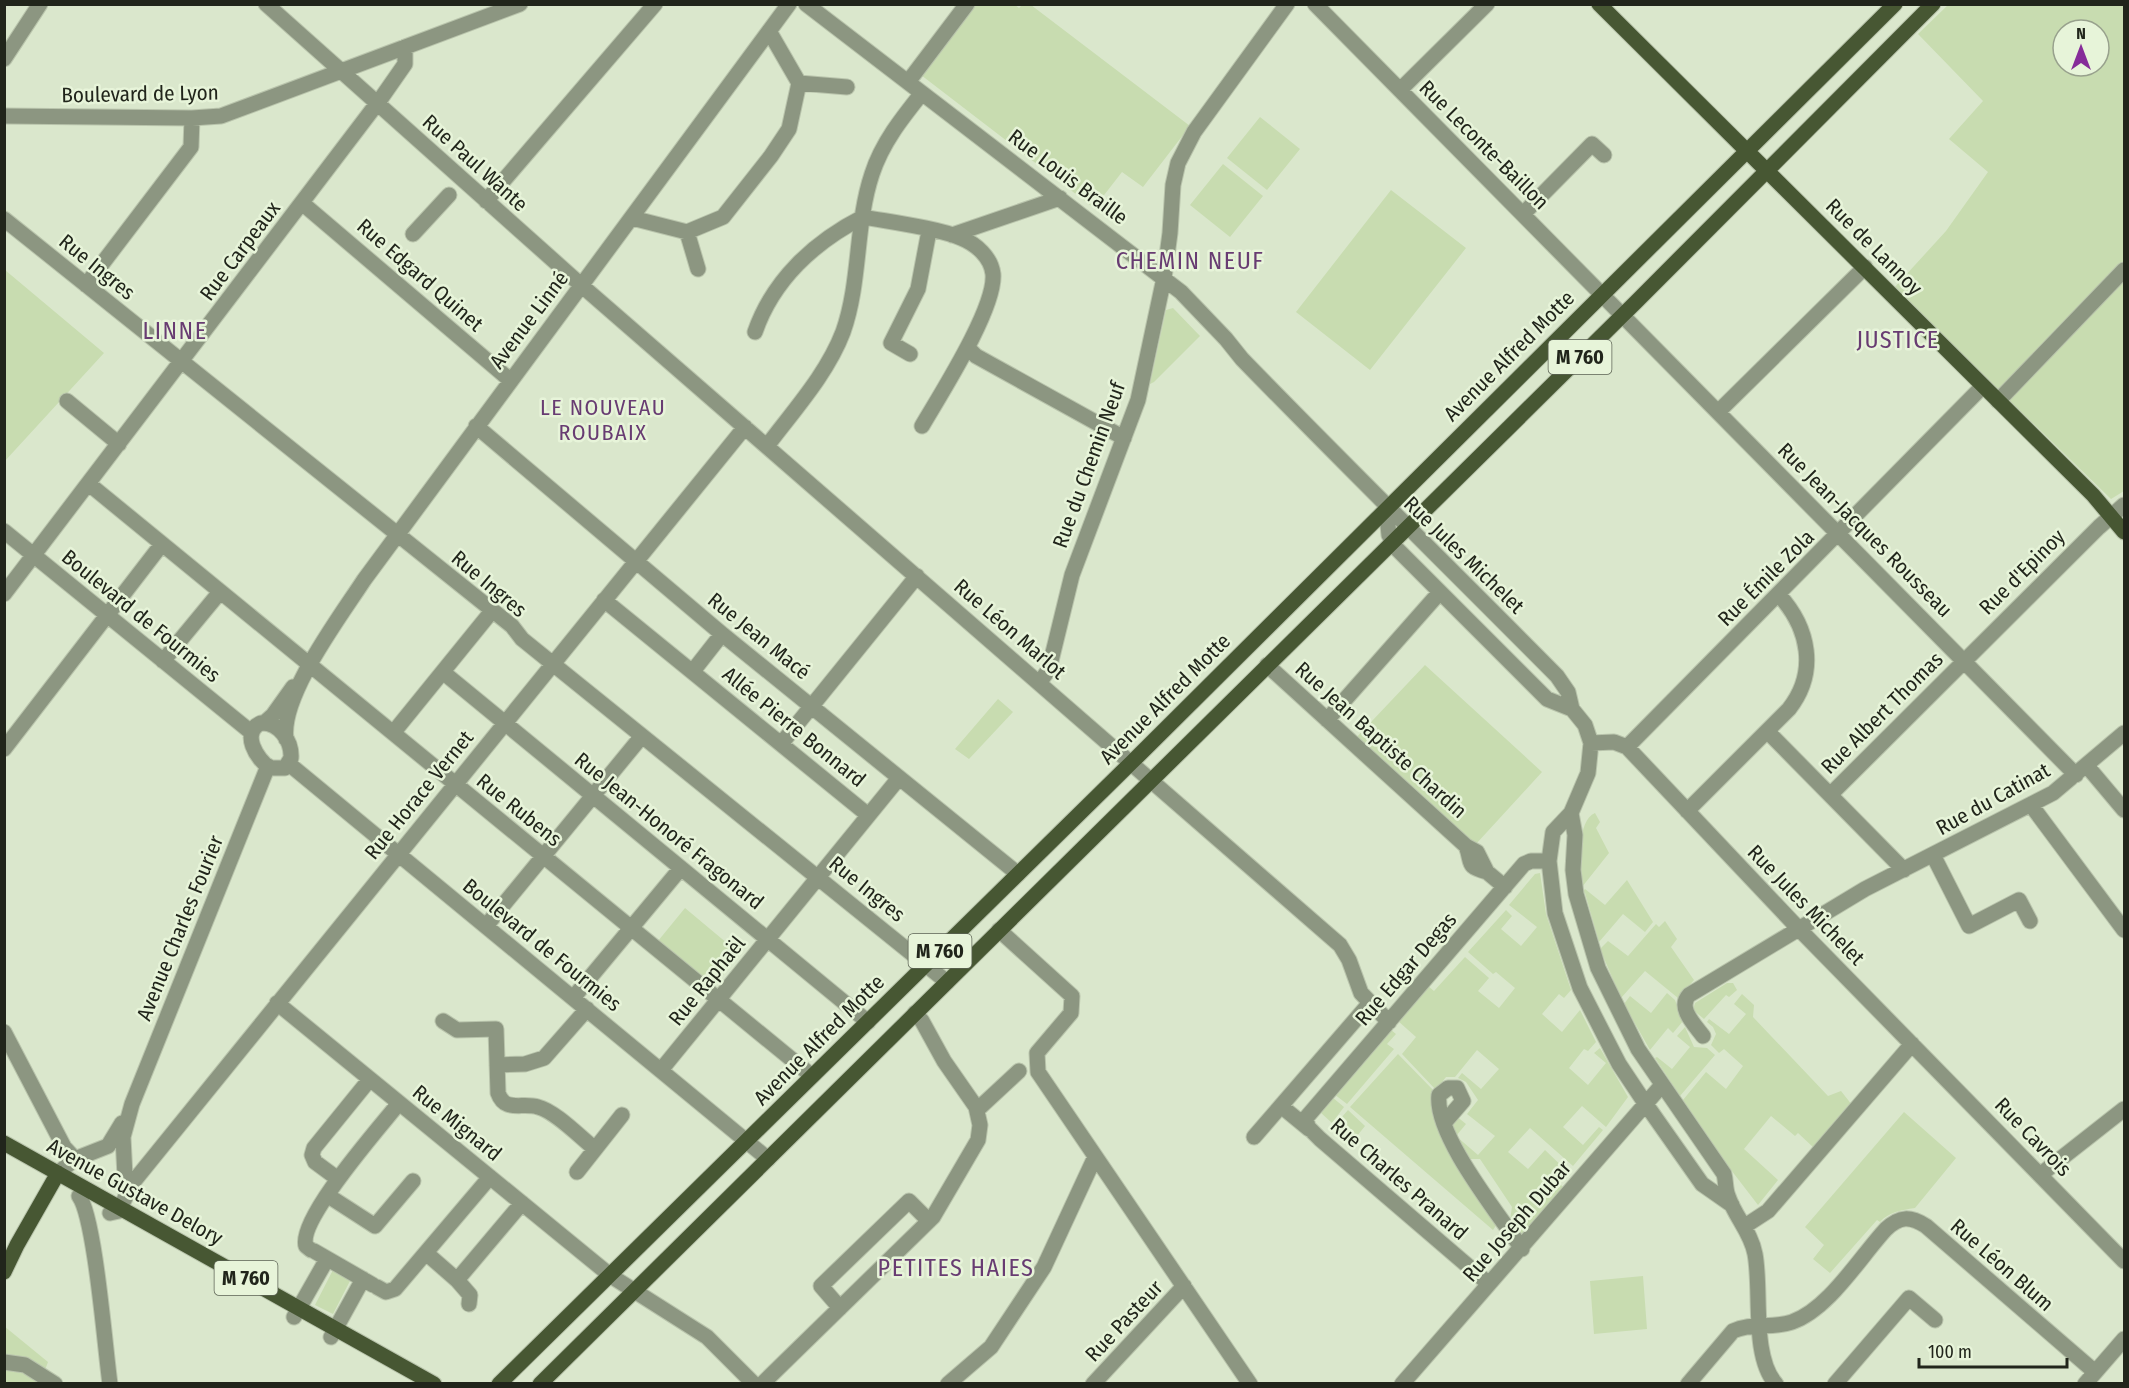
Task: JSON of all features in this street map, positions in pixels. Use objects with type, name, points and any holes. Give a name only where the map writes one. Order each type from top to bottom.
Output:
[{"type":"main road","name":"Rue de Lannoy","points":[[1599,4],[1865,267],[2118,523]]},
{"type":"main road","name":"M 760","points":[[1747,150],[1895,4]]},
{"type":"main road","name":"M 760","points":[[540,1383],[636,1292],[1151,779],[1623,315],[1933,4]]},
{"type":"main road","name":"Avenue Alfred Motte","points":[[499,1383],[611,1276],[1132,762],[1747,150]]},
{"type":"main road","name":"Avenue Gustave Delory","points":[[4,1143],[55,1177],[297,1312],[415,1383]]},
{"type":"main road","name":"Avenue Gustave Delory","points":[[4,1154],[55,1177],[79,1196],[112,1209]]},
{"type":"main road","points":[[4,1272],[55,1177]]},
{"type":"main road","name":"Avenue Gustave Delory","points":[[333,1333],[435,1383]]},
{"type":"street","points":[[4,59],[40,4]]},
{"type":"street","name":"Rue Paul Wante","points":[[266,4],[377,105],[456,187],[486,201],[581,285]]},
{"type":"street","name":"Boulevard de Lyon","points":[[4,116],[192,118],[225,114],[520,4]]},
{"type":"street","points":[[486,201],[655,4]]},
{"type":"street","name":"Avenue Linné","points":[[264,723],[273,715],[310,666],[396,535],[789,4]]},
{"type":"street","name":"Rue Louis Braille","points":[[806,4],[1164,278],[1226,339],[1242,359],[1386,507]]},
{"type":"street","points":[[908,82],[967,4]]},
{"type":"street","name":"Rue du Chemin Neuf","points":[[1040,682],[1049,669],[1072,575],[1138,400],[1164,278],[1174,178],[1182,154],[1194,132],[1287,4]]},
{"type":"street","name":"Rue Leconte-Baillon","points":[[1315,4],[1623,315]]},
{"type":"street","points":[[1400,90],[1478,8]]},
{"type":"street","points":[[632,218],[687,232],[723,216],[771,156],[789,129],[799,83],[769,31]]},
{"type":"street","name":"Rue Carpeaux","points":[[4,594],[377,105],[405,64],[405,48]]},
{"type":"street","points":[[799,83],[847,87]]},
{"type":"street","points":[[767,446],[823,372],[840,338],[852,299],[870,182],[882,150],[922,93]]},
{"type":"street","points":[[87,285],[191,147],[192,118]]},
{"type":"street","points":[[1523,214],[1592,144],[1604,155]]},
{"type":"street","points":[[413,234],[456,187]]},
{"type":"street","points":[[952,235],[1060,198]]},
{"type":"street","name":"Rue Edgard Quinet","points":[[302,203],[510,380]]},
{"type":"street","points":[[755,332],[766,303],[796,264],[863,216],[963,238],[983,253],[992,271],[990,294],[969,341],[969,349],[922,426]]},
{"type":"street","name":"Rue Ingres","points":[[4,219],[492,611],[552,663],[947,981]]},
{"type":"street","points":[[910,354],[891,343],[918,289],[929,231]]},
{"type":"street","points":[[687,232],[698,269]]},
{"type":"street","points":[[1718,412],[1865,267]]},
{"type":"street","points":[[1998,401],[2124,270]]},
{"type":"street","name":"Rue Léon Marlot","points":[[581,285],[1340,945],[1349,960],[1360,993],[1389,1022]]},
{"type":"street","name":"Rue Jean-Jacques Rousseau","points":[[1623,315],[1963,660],[2124,810]]},
{"type":"street","points":[[969,349],[976,356],[1124,438]]},
{"type":"street","name":"Rue Émile Zola","points":[[1627,747],[1983,386]]},
{"type":"street","points":[[67,401],[119,444]]},
{"type":"street","name":"Rue Jean Macé","points":[[477,426],[722,634],[1018,874]]},
{"type":"street","name":"Rue Horace Vernet","points":[[126,1191],[745,427]]},
{"type":"street","name":"Rue Rubens","points":[[89,484],[813,1076]]},
{"type":"street","name":"Rue d'Epinoy","points":[[1963,660],[2118,523],[2124,506]]},
{"type":"street","name":"Rue Jules Michelet","points":[[1386,507],[1409,526],[1557,676],[1568,692],[1572,709],[1585,725],[1591,743]]},
{"type":"street","name":"Rue Jules Michelet","points":[[1386,507],[1393,542],[1547,699],[1572,709]]},
{"type":"street","name":"Boulevard de Fourmies","points":[[4,531],[252,733]]},
{"type":"street","points":[[4,749],[162,543]]},
{"type":"street","points":[[782,744],[917,576]]},
{"type":"street","points":[[163,661],[220,592]]},
{"type":"street","points":[[1328,720],[1440,592]]},
{"type":"street","points":[[1687,811],[1796,699],[1803,683],[1807,664],[1803,631],[1795,614],[1779,595]]},
{"type":"street","name":"Allée Pierre Bonnard","points":[[604,600],[868,815]]},
{"type":"street","points":[[393,733],[492,611]]},
{"type":"street","name":"Allée Pierre Bonnard","points":[[693,671],[722,634]]},
{"type":"street","name":"Rue Albert Thomas","points":[[1830,795],[1963,660]]},
{"type":"street","name":"Rue Jean Baptiste Chardin","points":[[1267,665],[1466,846],[1477,852],[1487,872],[1505,887]]},
{"type":"street","name":"Avenue Linné","points":[[286,740],[288,716],[310,666]]},
{"type":"street","name":"Rue Jean-Honoré Fragonard","points":[[444,673],[868,1022]]},
{"type":"street","points":[[264,723],[275,726],[286,740],[291,753],[289,764],[278,770],[268,766],[256,753],[252,733],[254,727],[264,723]]},
{"type":"street","points":[[1767,731],[1904,870]]},
{"type":"street","name":"Rue du Catinat","points":[[1703,1036],[1688,1015],[1684,1004],[1689,995],[1904,870],[2031,805],[2082,770],[2124,733]]},
{"type":"street","points":[[486,926],[642,736]]},
{"type":"street","points":[[1627,747],[1614,742],[1591,743],[1588,773],[1571,813],[1553,832],[1549,861],[1555,914],[1580,988],[1619,1064],[1702,1184],[1732,1205]]},
{"type":"street","name":"Rue Jules Michelet","points":[[1627,747],[1799,929],[1911,1043]]},
{"type":"street","name":"Boulevard de Fourmies","points":[[289,764],[768,1159]]},
{"type":"street","name":"Avenue Charles Fourier","points":[[92,1246],[94,1229],[126,1191],[123,1137],[132,1104],[268,766]]},
{"type":"street","name":"Rue Raphaël","points":[[661,1070],[898,778]]},
{"type":"street","points":[[2031,805],[2124,930]]},
{"type":"street","points":[[1571,813],[1575,835],[1573,870],[1576,894],[1591,949],[1626,1027],[1662,1085],[1722,1170],[1732,1205],[1745,1226],[1756,1258],[1765,1365],[1776,1383]]},
{"type":"street","points":[[1933,855],[1969,926],[2019,900],[2030,921]]},
{"type":"street","name":"Rue Edgar Degas","points":[[1308,1125],[1309,1113],[1527,862],[1549,861]]},
{"type":"street","points":[[573,998],[681,868]]},
{"type":"street","points":[[999,930],[1072,996],[1071,1013],[1037,1053],[1036,1067],[1250,1383]]},
{"type":"street","name":"Rue Mignard","points":[[277,1003],[611,1276]]},
{"type":"street","name":"Rue Edgar Degas","points":[[1254,1137],[1369,1004]]},
{"type":"street","points":[[497,1065],[532,1062],[544,1058],[587,1009]]},
{"type":"street","points":[[762,1383],[930,1221],[945,1201],[976,1145],[980,1130],[977,1110],[915,1013]]},
{"type":"street","points":[[443,1021],[453,1029],[496,1029],[498,1093],[505,1104],[542,1108],[595,1149]]},
{"type":"street","points":[[4,1032],[64,1147],[75,1159]]},
{"type":"street","points":[[1745,1226],[1768,1211],[1911,1043]]},
{"type":"street","name":"Rue Cavrois","points":[[1911,1043],[2124,1261]]},
{"type":"street","points":[[977,1110],[1019,1071]]},
{"type":"street","points":[[338,1179],[315,1162],[312,1155],[314,1148],[370,1079]]},
{"type":"street","name":"Rue Joseph Dubar","points":[[1402,1383],[1662,1085]]},
{"type":"street","points":[[399,1103],[327,1195],[305,1236],[306,1246],[386,1292],[395,1289],[490,1177]]},
{"type":"street","name":"Avenue Charles Fourier","points":[[55,1177],[75,1159],[110,1144],[132,1104]]},
{"type":"street","name":"Rue Charles Pranard","points":[[1281,1106],[1308,1125],[1489,1284]]},
{"type":"street","points":[[2040,1175],[2124,1109]]},
{"type":"street","points":[[577,1172],[622,1115]]},
{"type":"street","points":[[1444,1123],[1449,1139],[1522,1248]]},
{"type":"street","points":[[948,1383],[980,1358],[995,1342],[1044,1268],[1095,1157]]},
{"type":"street","points":[[327,1195],[375,1226],[413,1181]]},
{"type":"street","name":"Avenue Charles Fourier","points":[[79,1196],[85,1207],[92,1246],[110,1383]]},
{"type":"street","points":[[840,1308],[821,1287],[909,1200],[930,1221]]},
{"type":"street","points":[[457,1280],[522,1203]]},
{"type":"street","name":"Rue Léon Blum","points":[[1688,1383],[1733,1331],[1790,1323],[1811,1313],[1878,1238],[1899,1218],[1917,1220],[2090,1378],[2124,1339]]},
{"type":"street","points":[[297,1312],[317,1253]]},
{"type":"street","points":[[426,1253],[457,1280],[470,1295],[469,1304]]},
{"type":"street","points":[[611,1276],[707,1337],[754,1383]]},
{"type":"street","points":[[333,1333],[371,1284]]},
{"type":"street","name":"Rue Pasteur","points":[[1093,1383],[1184,1286]]},
{"type":"street","points":[[1836,1383],[1910,1298],[1935,1320]]},
{"type":"street","points":[[4,1362],[25,1365],[55,1383]]},
{"type":"green space","points":[[975,5],[1015,5],[1019,8],[1022,5],[1031,5],[1190,126],[1143,187],[1122,172],[1094,208],[921,75]]},
{"type":"green space","points":[[1948,5],[2124,5],[2124,491],[2111,499],[1894,288],[1946,231],[1988,172],[1949,139],[1983,101],[1918,34]]},
{"type":"green space","points":[[1260,117],[1300,149],[1267,190],[1227,158]]},
{"type":"green space","points":[[1223,164],[1263,196],[1230,237],[1190,205]]},
{"type":"green space","points":[[1391,190],[1466,248],[1370,370],[1296,312]]},
{"type":"green space","points":[[5,270],[104,353],[4,462]]},
{"type":"green space","points":[[1173,308],[1200,336],[1150,384],[1166,310]]},
{"type":"green space","points":[[1425,665],[1542,772],[1476,844],[1354,740]]},
{"type":"green space","points":[[998,699],[1013,712],[969,759],[955,749]]},
{"type":"green space","points":[[1595,813],[1600,822],[1596,828],[1609,853],[1582,887],[1579,880],[1582,833],[1589,817]]},
{"type":"green space","points":[[1540,873],[1546,914],[1571,990],[1564,998],[1559,994],[1542,1014],[1562,1032],[1580,1010],[1596,1042],[1588,1051],[1584,1049],[1569,1068],[1588,1085],[1606,1063],[1594,1053],[1600,1048],[1628,1097],[1606,1127],[1582,1106],[1563,1127],[1583,1145],[1599,1127],[1603,1130],[1573,1166],[1530,1128],[1508,1152],[1528,1169],[1545,1150],[1568,1172],[1559,1183],[1564,1188],[1524,1237],[1510,1220],[1512,1207],[1480,1159],[1468,1159],[1450,1131],[1455,1115],[1466,1124],[1456,1136],[1478,1155],[1495,1136],[1467,1114],[1478,1100],[1466,1082],[1458,1078],[1462,1073],[1481,1089],[1499,1069],[1477,1050],[1455,1077],[1446,1077],[1436,1090],[1402,1054],[1416,1037],[1398,1021],[1428,986],[1434,991],[1465,957],[1489,978],[1478,991],[1499,1008],[1515,988],[1496,972],[1493,974],[1468,952],[1506,910],[1512,916],[1501,929],[1521,946],[1537,927],[1509,905],[1535,874]]},
{"type":"green space","points":[[1627,880],[1653,922],[1645,932],[1623,914],[1599,942],[1585,893],[1582,892],[1585,889],[1605,905]]},
{"type":"green space","points":[[685,908],[740,954],[713,987],[658,941]]},
{"type":"green space","points":[[1665,921],[1677,939],[1671,947],[1694,980],[1678,998],[1645,971],[1621,998],[1600,949],[1608,941],[1628,956],[1656,924],[1659,927]]},
{"type":"green space","points":[[1727,983],[1733,983],[1737,990],[1729,997],[1726,995],[1704,1019],[1693,1010],[1695,1003]]},
{"type":"green space","points":[[1667,993],[1675,1000],[1683,1021],[1673,1033],[1668,1028],[1650,1050],[1624,1004],[1630,996],[1651,1013]]},
{"type":"green space","points":[[1742,994],[1754,1005],[1753,1017],[1828,1096],[1841,1091],[1852,1105],[1814,1148],[1798,1133],[1795,1136],[1771,1116],[1744,1149],[1778,1180],[1758,1205],[1683,1100],[1706,1072],[1726,1089],[1743,1066],[1724,1049],[1719,1053],[1711,1045],[1716,1034],[1707,1022],[1709,1019],[1729,1034],[1746,1014],[1734,1004]]},
{"type":"green space","points":[[1685,1027],[1694,1047],[1707,1048],[1715,1055],[1680,1096],[1655,1058],[1657,1057],[1672,1069],[1690,1047],[1677,1036]]},
{"type":"green space","points":[[1390,1029],[1396,1034],[1387,1044],[1394,1049],[1347,1104],[1334,1094]]},
{"type":"green space","points":[[1398,1054],[1436,1093],[1499,1221],[1493,1230],[1350,1107]]},
{"type":"green space","points":[[1332,1097],[1344,1107],[1332,1123],[1320,1112]]},
{"type":"green space","points":[[1348,1110],[1365,1126],[1353,1141],[1335,1125]]},
{"type":"green space","points":[[1904,1112],[1956,1158],[1915,1208],[1891,1214],[1880,1222],[1877,1220],[1830,1273],[1813,1259],[1824,1245],[1805,1227]]},
{"type":"green space","points":[[334,1268],[352,1277],[333,1314],[315,1305]]},
{"type":"green space","points":[[1643,1276],[1647,1329],[1594,1334],[1590,1281]]},
{"type":"green space","points":[[4,1326],[48,1362],[40,1383],[5,1383]]},
{"type":"district","name":"CHEMIN NEUF","points":[[1190,261]]},
{"type":"district","name":"LINNE","points":[[175,331]]},
{"type":"district","name":"JUSTICE","points":[[1898,340]]},
{"type":"district","name":"LE NOUVEAU ROUBAIX","points":[[603,420]]},
{"type":"district","name":"PETITES HAIES","points":[[956,1268]]}]
